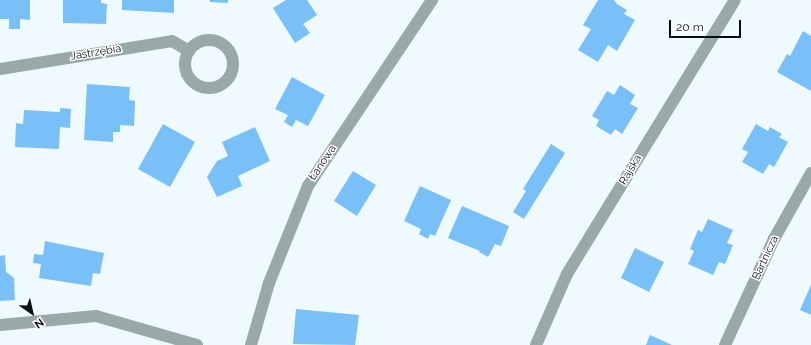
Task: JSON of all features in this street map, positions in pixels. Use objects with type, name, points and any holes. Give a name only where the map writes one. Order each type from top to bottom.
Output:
[{"type":"street","name":"Łanowa","points":[[250,345],[269,284],[308,186],[432,0]]},
{"type":"street","name":"Rajska","points":[[536,345],[567,274],[734,0]]},
{"type":"street","points":[[203,40],[211,40],[225,46],[233,58],[233,66],[228,80],[222,85],[207,89],[193,83],[185,70],[185,62],[189,50],[196,43],[203,40]]},
{"type":"street","name":"Jastrzębia","points":[[0,69],[172,41],[189,50]]},
{"type":"street","name":"Bartnicza","points":[[725,345],[774,239],[811,173]]},
{"type":"street","points":[[0,326],[96,316],[197,345]]},
{"type":"building","points":[[0,0],[30,0],[30,20],[20,19],[20,29],[9,29],[9,19],[0,19]]},
{"type":"building","points":[[63,0],[101,0],[101,3],[107,4],[106,24],[63,23]]},
{"type":"building","points":[[122,0],[174,0],[174,13],[122,10]]},
{"type":"building","points":[[210,0],[228,0],[228,3],[210,2]]},
{"type":"building","points":[[286,0],[307,0],[317,15],[303,24],[310,33],[295,43],[273,8]]},
{"type":"building","points":[[598,0],[614,0],[617,4],[627,10],[624,14],[635,20],[617,51],[608,45],[598,62],[578,50],[591,29],[583,25]]},
{"type":"building","points":[[803,31],[811,36],[811,91],[777,72],[787,54],[790,56]]},
{"type":"building","points":[[292,77],[325,95],[308,126],[296,120],[292,127],[284,122],[288,115],[275,109]]},
{"type":"building","points":[[87,84],[130,87],[129,100],[135,101],[134,126],[120,125],[120,132],[113,132],[113,142],[84,140]]},
{"type":"building","points":[[620,85],[635,95],[630,104],[638,108],[622,134],[615,129],[611,135],[596,126],[599,120],[592,116],[607,91],[614,95]]},
{"type":"building","points":[[60,108],[71,109],[70,128],[60,127],[59,149],[15,147],[16,123],[23,124],[24,110],[60,112]]},
{"type":"building","points":[[163,124],[195,142],[170,187],[138,169]]},
{"type":"building","points":[[756,124],[768,131],[770,127],[782,134],[779,137],[788,142],[774,167],[769,164],[763,174],[742,162],[748,152],[742,149]]},
{"type":"building","points":[[255,127],[270,161],[238,176],[242,186],[217,197],[207,177],[217,161],[228,156],[222,142]]},
{"type":"building","points":[[551,144],[565,153],[524,219],[513,212],[526,191],[523,189]]},
{"type":"building","points":[[353,171],[376,185],[357,216],[334,201]]},
{"type":"building","points":[[420,186],[451,200],[435,236],[430,234],[428,239],[419,234],[421,229],[404,221]]},
{"type":"building","points":[[462,206],[509,226],[501,246],[495,244],[488,257],[479,252],[480,251],[448,238]]},
{"type":"building","points":[[708,219],[733,230],[727,243],[733,245],[725,264],[719,262],[713,275],[688,264],[694,251],[690,249],[698,230],[702,232]]},
{"type":"building","points":[[45,241],[104,253],[100,274],[93,273],[91,286],[39,278],[41,264],[33,263],[34,254],[43,255]]},
{"type":"building","points":[[635,248],[664,262],[649,292],[621,278]]},
{"type":"building","points":[[5,255],[6,272],[14,278],[15,300],[0,301],[0,256]]},
{"type":"building","points":[[811,285],[811,315],[800,310]]},
{"type":"building","points":[[296,309],[359,315],[355,345],[293,344]]},
{"type":"building","points":[[650,335],[672,345],[646,345]]}]
